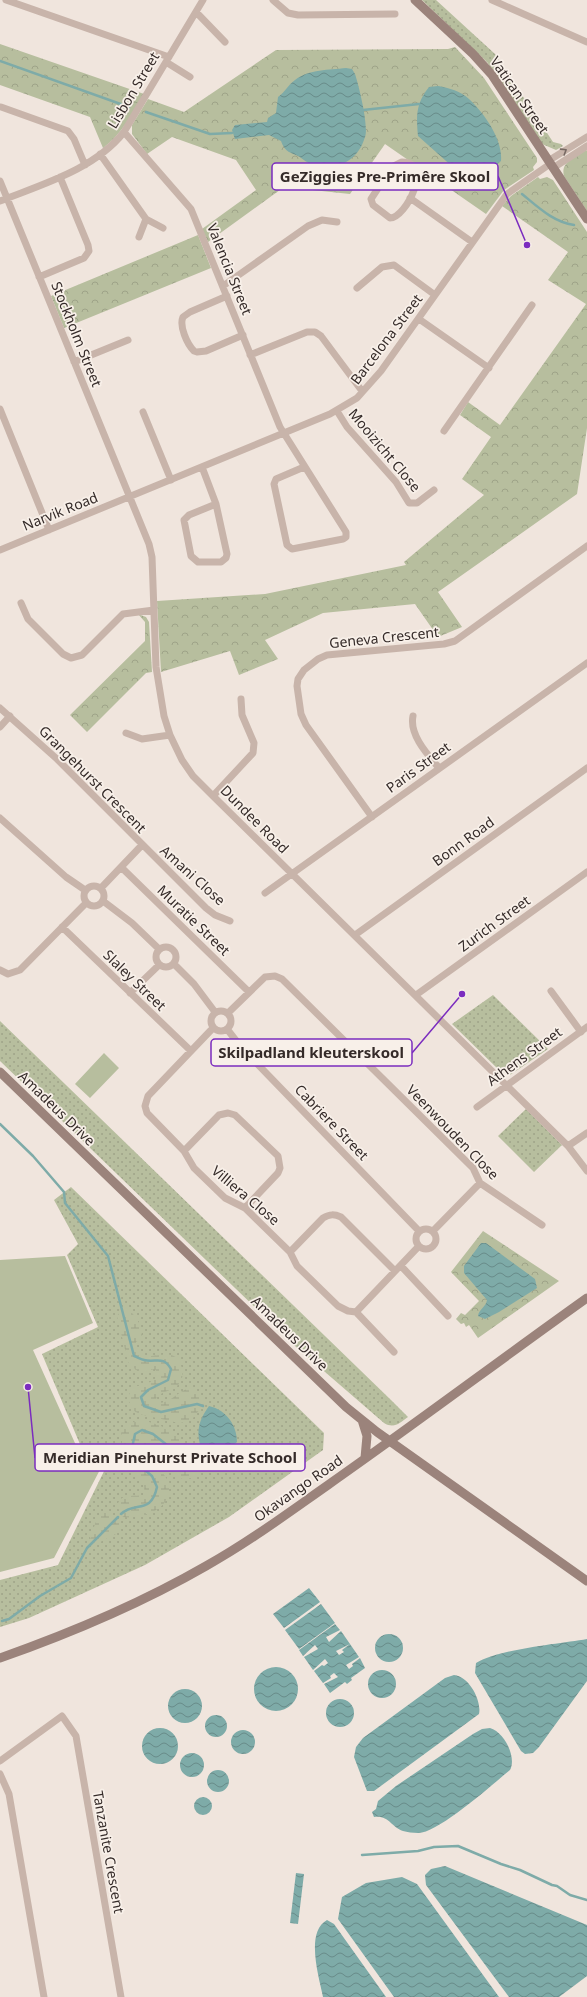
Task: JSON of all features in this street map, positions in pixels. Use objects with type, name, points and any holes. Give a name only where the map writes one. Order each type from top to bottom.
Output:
[{"type":"street","points":[[6,0],[167,59],[190,77]]},
{"type":"street","name":"Lisbon Street","points":[[4,200],[60,177],[84,165],[115,143],[124,132],[203,0]]},
{"type":"street","points":[[273,0],[288,13],[298,15],[395,14]]},
{"type":"street","name":"Vatican Street","points":[[415,0],[467,48],[492,75],[587,219]]},
{"type":"street","points":[[492,0],[587,42]]},
{"type":"street","points":[[196,12],[225,42]]},
{"type":"street","points":[[1,106],[68,131],[74,139],[84,165]]},
{"type":"street","name":"Valencia Street","points":[[124,132],[191,209],[283,434],[304,467],[346,534],[343,539],[292,549],[287,545],[274,482],[276,479],[304,467]]},
{"type":"street","points":[[551,165],[587,137]]},
{"type":"street","points":[[551,165],[587,146]]},
{"type":"street","points":[[100,154],[146,218],[163,228]]},
{"type":"street","points":[[402,162],[410,164],[416,171],[416,184],[410,198],[398,215],[393,218],[376,208],[371,199],[392,167],[402,162]]},
{"type":"street","name":"Barcelona Street","points":[[129,497],[283,434],[337,411],[350,403],[381,371],[506,194],[551,165]]},
{"type":"street","points":[[39,277],[84,258],[89,251],[88,244],[60,177]]},
{"type":"street","name":"Stockholm Street","points":[[0,181],[4,200],[39,277],[129,497]]},
{"type":"street","points":[[410,198],[472,242]]},
{"type":"street","points":[[139,236],[146,218]]},
{"type":"street","points":[[222,286],[308,226],[322,220],[337,222]]},
{"type":"street","points":[[357,288],[382,267],[394,265],[435,295]]},
{"type":"street","points":[[226,296],[183,317],[181,325],[186,337],[191,348],[197,352],[206,351],[243,336]]},
{"type":"street","points":[[444,432],[532,305]]},
{"type":"street","points":[[419,318],[489,368]]},
{"type":"street","points":[[250,355],[306,332],[315,332],[321,336],[362,391]]},
{"type":"street","points":[[74,362],[128,340]]},
{"type":"street","points":[[0,409],[49,530]]},
{"type":"street","name":"Mooizicht Close","points":[[337,411],[347,427],[396,482],[409,503],[417,503],[434,490]]},
{"type":"street","points":[[143,412],[171,480]]},
{"type":"street","points":[[202,467],[216,504],[226,550],[226,558],[218,563],[198,562],[191,556],[184,520],[189,515],[216,504]]},
{"type":"street","name":"Narvik Road","points":[[0,550],[129,497]]},
{"type":"street","name":"Dundee Road","points":[[129,497],[151,553],[157,680],[170,735],[188,768],[213,796],[568,1146],[587,1171]]},
{"type":"street","name":"Geneva Crescent","points":[[372,817],[306,725],[301,714],[297,686],[301,673],[318,659],[327,655],[444,644],[455,641],[587,546]]},
{"type":"street","points":[[21,602],[28,620],[63,654],[72,658],[82,654],[123,614],[154,610]]},
{"type":"street","name":"Paris Street","points":[[265,893],[587,662]]},
{"type":"street","points":[[213,796],[250,758],[254,751],[254,743],[242,715],[241,699]]},
{"type":"street","name":"Grangehurst Crescent","points":[[0,708],[67,769],[134,834],[142,845],[101,888]]},
{"type":"street","points":[[0,726],[10,716]]},
{"type":"street","points":[[413,716],[412,727],[416,735],[440,768]]},
{"type":"street","points":[[126,733],[142,739],[170,735]]},
{"type":"street","name":"Bonn Road","points":[[355,935],[587,768]]},
{"type":"street","points":[[0,818],[66,877],[85,890]]},
{"type":"street","name":"Amani Close","points":[[142,845],[206,908],[215,915],[230,921]]},
{"type":"street","name":"Muratie Street","points":[[121,867],[249,992]]},
{"type":"street","name":"Zurich Street","points":[[416,995],[587,872]]},
{"type":"street","points":[[92,885],[101,888],[104,896],[103,901],[96,906],[86,903],[84,899],[85,890],[92,885]]},
{"type":"street","points":[[103,901],[132,923],[159,949]]},
{"type":"street","points":[[0,970],[8,974],[20,970],[86,903]]},
{"type":"street","name":"Slaley Street","points":[[62,927],[191,1051]]},
{"type":"street","points":[[167,946],[173,949],[176,955],[174,964],[167,968],[159,965],[156,957],[159,949],[167,946]]},
{"type":"street","points":[[174,964],[194,984],[215,1012]]},
{"type":"street","points":[[130,993],[159,965]]},
{"type":"street","name":"Veenwouden Close","points":[[228,1013],[265,977],[275,976],[282,979],[473,1168],[480,1183],[542,1225]]},
{"type":"street","points":[[552,991],[584,1030]]},
{"type":"street","points":[[221,1010],[228,1013],[232,1021],[227,1029],[222,1031],[214,1028],[211,1022],[215,1012],[221,1010]]},
{"type":"street","name":"Villiera Close","points":[[214,1028],[148,1096],[145,1103],[146,1109],[151,1118],[184,1150],[194,1168],[225,1198],[245,1208],[290,1252],[297,1266],[338,1306],[348,1311],[356,1312],[394,1352]]},
{"type":"street","name":"Cabriere Street","points":[[227,1029],[247,1053],[419,1231]]},
{"type":"street","name":"Athens Street","points":[[477,1107],[584,1030]]},
{"type":"street","name":"Amadeus Drive","points":[[0,1072],[361,1419],[587,1581]]},
{"type":"street","points":[[184,1150],[220,1115],[228,1113],[235,1115],[278,1156],[280,1164],[278,1174],[245,1208]]},
{"type":"street","points":[[568,1146],[587,1133]]},
{"type":"street","points":[[433,1231],[480,1183]]},
{"type":"street","points":[[290,1252],[323,1218],[328,1215],[337,1215],[341,1217],[448,1316]]},
{"type":"street","points":[[426,1228],[433,1231],[436,1236],[434,1245],[427,1249],[419,1246],[415,1239],[419,1231],[426,1228]]},
{"type":"street","points":[[356,1312],[419,1246]]},
{"type":"street","name":"Okavango Road","points":[[0,1658],[58,1638],[146,1599],[208,1566],[259,1533],[366,1458],[587,1298]]},
{"type":"street","points":[[361,1419],[367,1436],[366,1458]]},
{"type":"street","name":"Tanzanite Crescent","points":[[0,1761],[62,1716],[76,1736],[121,1997]]},
{"type":"street","points":[[0,1774],[9,1794],[44,1997]]},
{"type":"green space","points":[[422,0],[436,0],[495,54],[553,142],[563,146],[556,150],[542,144],[487,62]]},
{"type":"green space","points":[[0,44],[144,94],[121,130],[103,148],[90,117],[0,85]]},
{"type":"green space","points":[[455,47],[484,78],[537,158],[537,162],[533,167],[534,170],[504,190],[486,214],[385,144],[350,194],[284,187],[208,242],[202,229],[256,190],[236,160],[172,137],[147,154],[132,134],[132,125],[148,99],[184,112],[276,50],[448,49]]},
{"type":"green space","points":[[586,150],[587,211],[564,176],[563,171],[564,167],[570,160]]},
{"type":"green space","points":[[538,177],[540,179],[547,177],[553,180],[587,232],[587,428],[577,494],[438,592],[462,627],[438,637],[415,604],[323,613],[265,640],[278,659],[239,675],[230,651],[161,672],[157,601],[265,594],[406,565],[404,562],[484,495],[462,479],[491,437],[460,415],[468,402],[500,425],[586,304],[548,280],[568,252],[502,206],[511,196]]},
{"type":"green space","points":[[198,235],[211,268],[64,328],[51,296]]},
{"type":"green space","points":[[138,614],[146,617],[149,622],[152,672],[146,673],[87,732],[70,715],[145,641],[145,622]]},
{"type":"green space","points":[[493,995],[548,1049],[510,1075],[500,1071],[452,1024]]},
{"type":"green space","points":[[0,1021],[408,1417],[400,1423],[394,1425],[384,1423],[295,1346],[0,1061]]},
{"type":"green space","points":[[104,1053],[119,1068],[90,1098],[75,1084]]},
{"type":"green space","points":[[526,1109],[562,1145],[534,1172],[498,1136]]},
{"type":"green space","points":[[71,1187],[324,1433],[323,1450],[229,1517],[145,1565],[29,1618],[0,1627],[0,1580],[58,1565],[109,1461],[82,1449],[42,1354],[98,1327],[67,1255],[78,1244],[54,1200]]},
{"type":"green space","points":[[483,1231],[559,1281],[478,1338],[469,1325],[466,1327],[464,1323],[461,1324],[456,1319],[461,1313],[465,1315],[479,1301],[451,1272]]},
{"type":"green space","points":[[65,1256],[93,1323],[33,1350],[79,1452],[104,1462],[54,1558],[0,1572],[0,1260]]},
{"type":"green space","points":[[127,1308],[136,1318],[140,1326],[142,1335],[141,1339],[136,1342],[136,1349],[139,1353],[146,1356],[172,1355],[180,1362],[183,1373],[179,1384],[158,1396],[156,1398],[158,1403],[165,1402],[181,1392],[191,1389],[204,1398],[204,1404],[193,1418],[186,1422],[179,1423],[139,1414],[133,1410],[128,1399],[131,1388],[153,1380],[157,1373],[155,1369],[142,1372],[136,1370],[128,1362],[117,1316],[120,1312]]},
{"type":"green space","points":[[137,1420],[158,1425],[177,1435],[185,1442],[191,1451],[199,1470],[193,1478],[182,1479],[166,1465],[154,1448],[150,1446],[145,1450],[149,1460],[161,1470],[170,1484],[166,1500],[163,1505],[153,1512],[141,1516],[123,1517],[118,1509],[120,1500],[126,1497],[143,1495],[144,1490],[144,1485],[142,1482],[125,1464],[123,1453],[121,1430]]},
{"type":"green space","points":[[103,1512],[114,1517],[122,1528],[116,1534],[96,1544],[90,1538],[98,1516]]},
{"type":"water","points":[[346,68],[352,69],[355,74],[365,116],[366,132],[361,146],[356,154],[343,164],[327,167],[318,166],[307,162],[289,152],[283,147],[281,141],[269,135],[235,139],[232,130],[235,125],[267,122],[268,118],[276,113],[278,97],[301,76],[313,72]]},
{"type":"water","points":[[438,86],[455,90],[466,96],[487,120],[496,136],[501,153],[501,161],[486,174],[475,180],[464,177],[418,136],[417,116],[419,104],[429,87]]},
{"type":"water","points":[[481,1243],[486,1243],[535,1279],[537,1288],[485,1319],[478,1316],[487,1300],[464,1273],[464,1266]]},
{"type":"water","points":[[209,1406],[221,1411],[230,1420],[237,1436],[237,1442],[223,1454],[214,1458],[206,1459],[200,1445],[198,1432],[201,1419]]},
{"type":"water","points":[[309,1588],[320,1602],[284,1628],[273,1614]]},
{"type":"water","points":[[321,1604],[335,1623],[299,1649],[285,1630]]},
{"type":"water","points":[[335,1624],[340,1630],[326,1637],[329,1642],[341,1631],[350,1644],[359,1657],[346,1665],[349,1669],[353,1666],[352,1664],[360,1658],[365,1668],[351,1678],[352,1680],[347,1684],[345,1682],[330,1693],[324,1684],[338,1677],[334,1673],[330,1676],[331,1678],[323,1683],[314,1671],[322,1665],[324,1666],[328,1663],[325,1659],[313,1670],[304,1657],[318,1649],[315,1645],[303,1656],[299,1650]],"holes":[[[350,1644],[342,1650],[344,1652],[339,1655],[336,1651]]]},
{"type":"water","points":[[389,1634],[399,1638],[403,1648],[399,1658],[389,1662],[379,1658],[375,1648],[379,1638]]},
{"type":"water","points":[[587,1639],[587,1681],[539,1747],[533,1753],[525,1754],[521,1751],[475,1673],[476,1663],[499,1654]]},
{"type":"water","points":[[272,1667],[280,1667],[285,1668],[292,1673],[297,1680],[297,1698],[292,1705],[285,1710],[272,1711],[264,1708],[257,1701],[254,1693],[254,1685],[257,1677],[264,1670]]},
{"type":"water","points":[[382,1670],[392,1674],[396,1684],[392,1694],[382,1698],[372,1694],[368,1684],[372,1674]]},
{"type":"water","points":[[454,1675],[460,1676],[473,1690],[478,1703],[479,1714],[374,1791],[367,1791],[354,1757],[356,1747],[363,1738],[445,1678]]},
{"type":"water","points":[[188,1689],[197,1694],[201,1699],[201,1713],[197,1718],[192,1722],[182,1723],[178,1722],[169,1713],[168,1703],[169,1699],[178,1690]]},
{"type":"water","points":[[340,1699],[350,1703],[354,1713],[350,1723],[340,1727],[330,1723],[326,1713],[330,1703]]},
{"type":"water","points":[[216,1715],[224,1718],[227,1726],[224,1734],[216,1737],[208,1734],[205,1726],[208,1718]]},
{"type":"water","points":[[160,1728],[170,1731],[175,1736],[178,1746],[175,1756],[170,1761],[160,1764],[150,1761],[145,1756],[142,1746],[145,1736],[150,1731]]},
{"type":"water","points":[[490,1728],[500,1734],[508,1746],[512,1759],[512,1765],[510,1770],[465,1807],[438,1826],[418,1833],[403,1831],[387,1819],[374,1817],[372,1812],[376,1809],[378,1801],[396,1786],[473,1734],[482,1729]]},
{"type":"water","points":[[243,1730],[251,1734],[255,1742],[251,1750],[243,1754],[235,1750],[231,1742],[235,1734]]},
{"type":"water","points":[[192,1753],[200,1757],[204,1765],[200,1773],[192,1777],[184,1773],[180,1765],[184,1757]]},
{"type":"water","points":[[218,1770],[226,1773],[229,1781],[226,1789],[218,1792],[210,1789],[207,1781],[210,1773]]},
{"type":"water","points":[[199,1797],[207,1797],[212,1802],[210,1813],[207,1815],[199,1815],[194,1810],[194,1802]]},
{"type":"water","points":[[445,1866],[587,1925],[587,1976],[559,1997],[509,1997],[426,1885],[425,1875],[431,1869]]},
{"type":"water","points":[[296,1873],[304,1874],[298,1924],[290,1923]]},
{"type":"water","points":[[402,1877],[417,1884],[499,1997],[394,1997],[338,1919],[342,1897],[366,1883]]},
{"type":"water","points":[[327,1920],[334,1924],[386,1997],[323,1997],[315,1956],[315,1944],[320,1926]]},
{"type":"waterway","points":[[0,61],[129,107]]},
{"type":"waterway","points":[[363,110],[419,104]]},
{"type":"waterway","points":[[146,112],[210,134],[232,133]]},
{"type":"waterway","points":[[522,194],[540,209],[559,221],[574,225]]},
{"type":"waterway","points":[[0,1124],[33,1156],[64,1192],[65,1203],[108,1256],[134,1356],[148,1361],[159,1360],[165,1362],[171,1369],[168,1380],[148,1390],[141,1397],[144,1406],[161,1412],[197,1404],[203,1406]]},
{"type":"waterway","points":[[121,1514],[126,1510],[147,1504],[154,1496],[157,1487],[152,1476],[140,1466],[133,1443],[135,1434],[142,1430],[153,1434],[186,1460],[197,1456]]},
{"type":"waterway","points":[[2,1621],[9,1619],[40,1596],[71,1578],[87,1548],[118,1517]]},
{"type":"waterway","points":[[362,1855],[418,1851],[434,1847],[458,1846],[557,1886],[570,1895],[587,1900]]},
{"type":"place","name":"GeZiggies Pre-Primêre Skool","points":[[527,245]]},
{"type":"place","name":"Skilpadland kleuterskool","points":[[462,994]]},
{"type":"place","name":"Meridian Pinehurst Private School","points":[[28,1387]]}]
